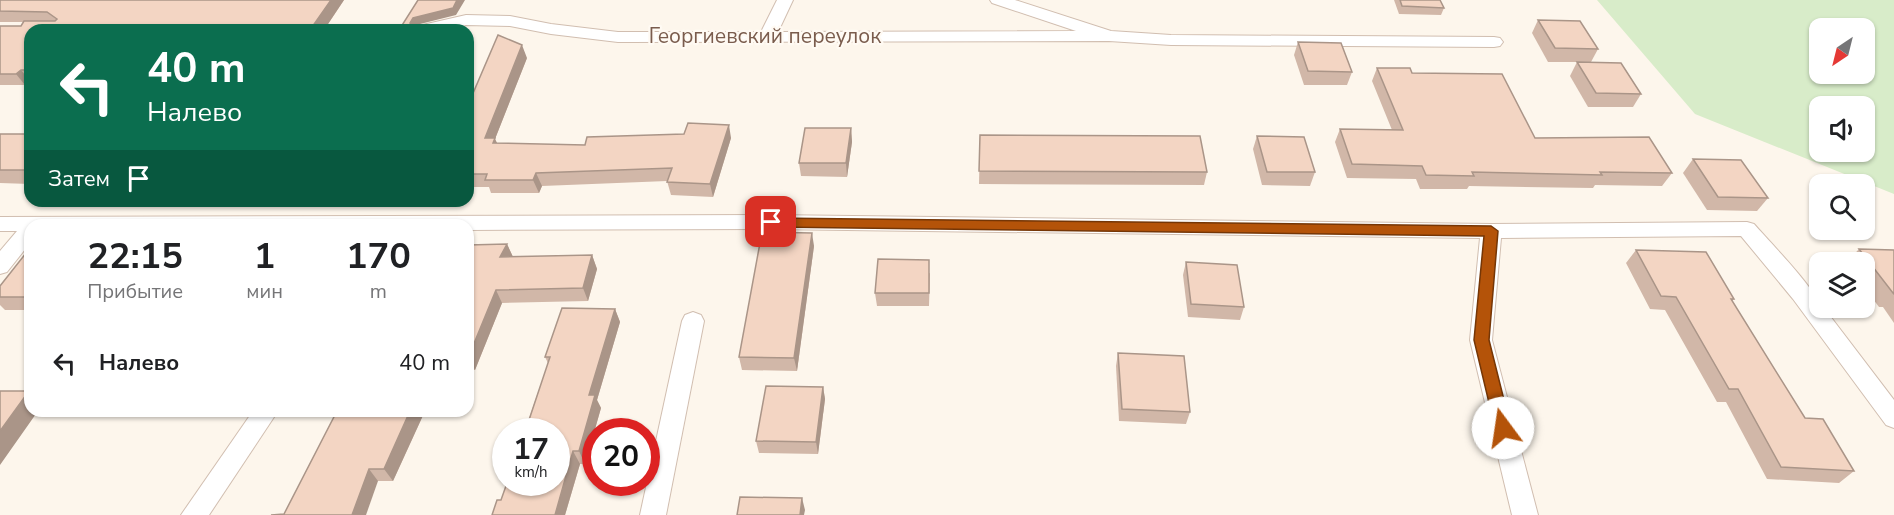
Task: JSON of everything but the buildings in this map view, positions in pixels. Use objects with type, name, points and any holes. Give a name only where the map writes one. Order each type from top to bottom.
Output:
[{"type":"lane","points":[[766,36],[785,0]]},
{"type":"lane","points":[[998,0],[1109,36],[1171,40],[1494,42]]},
{"type":"lane","name":"Георгиевский переулок","points":[[449,24],[466,20],[510,21],[551,29],[618,37],[1109,36]]},
{"type":"lane","points":[[474,223],[771,222],[1491,231],[1679,228],[1747,230],[1801,292],[1894,418]]},
{"type":"lane","points":[[0,224],[24,225]]},
{"type":"lane","points":[[1491,231],[1481,340],[1525,515]]},
{"type":"lane","points":[[0,266],[24,236]]},
{"type":"lane","points":[[654,515],[693,321]]},
{"type":"lane","points":[[194,515],[262,417]]},
{"type":"green space","points":[[1597,0],[1894,0],[1894,194],[1875,186],[1875,174],[1844,174],[1814,162],[1875,162],[1875,96],[1809,96],[1809,160],[1695,114]]},
{"type":"route","points":[[771,222],[1491,231],[1481,340],[1503,428]]}]
